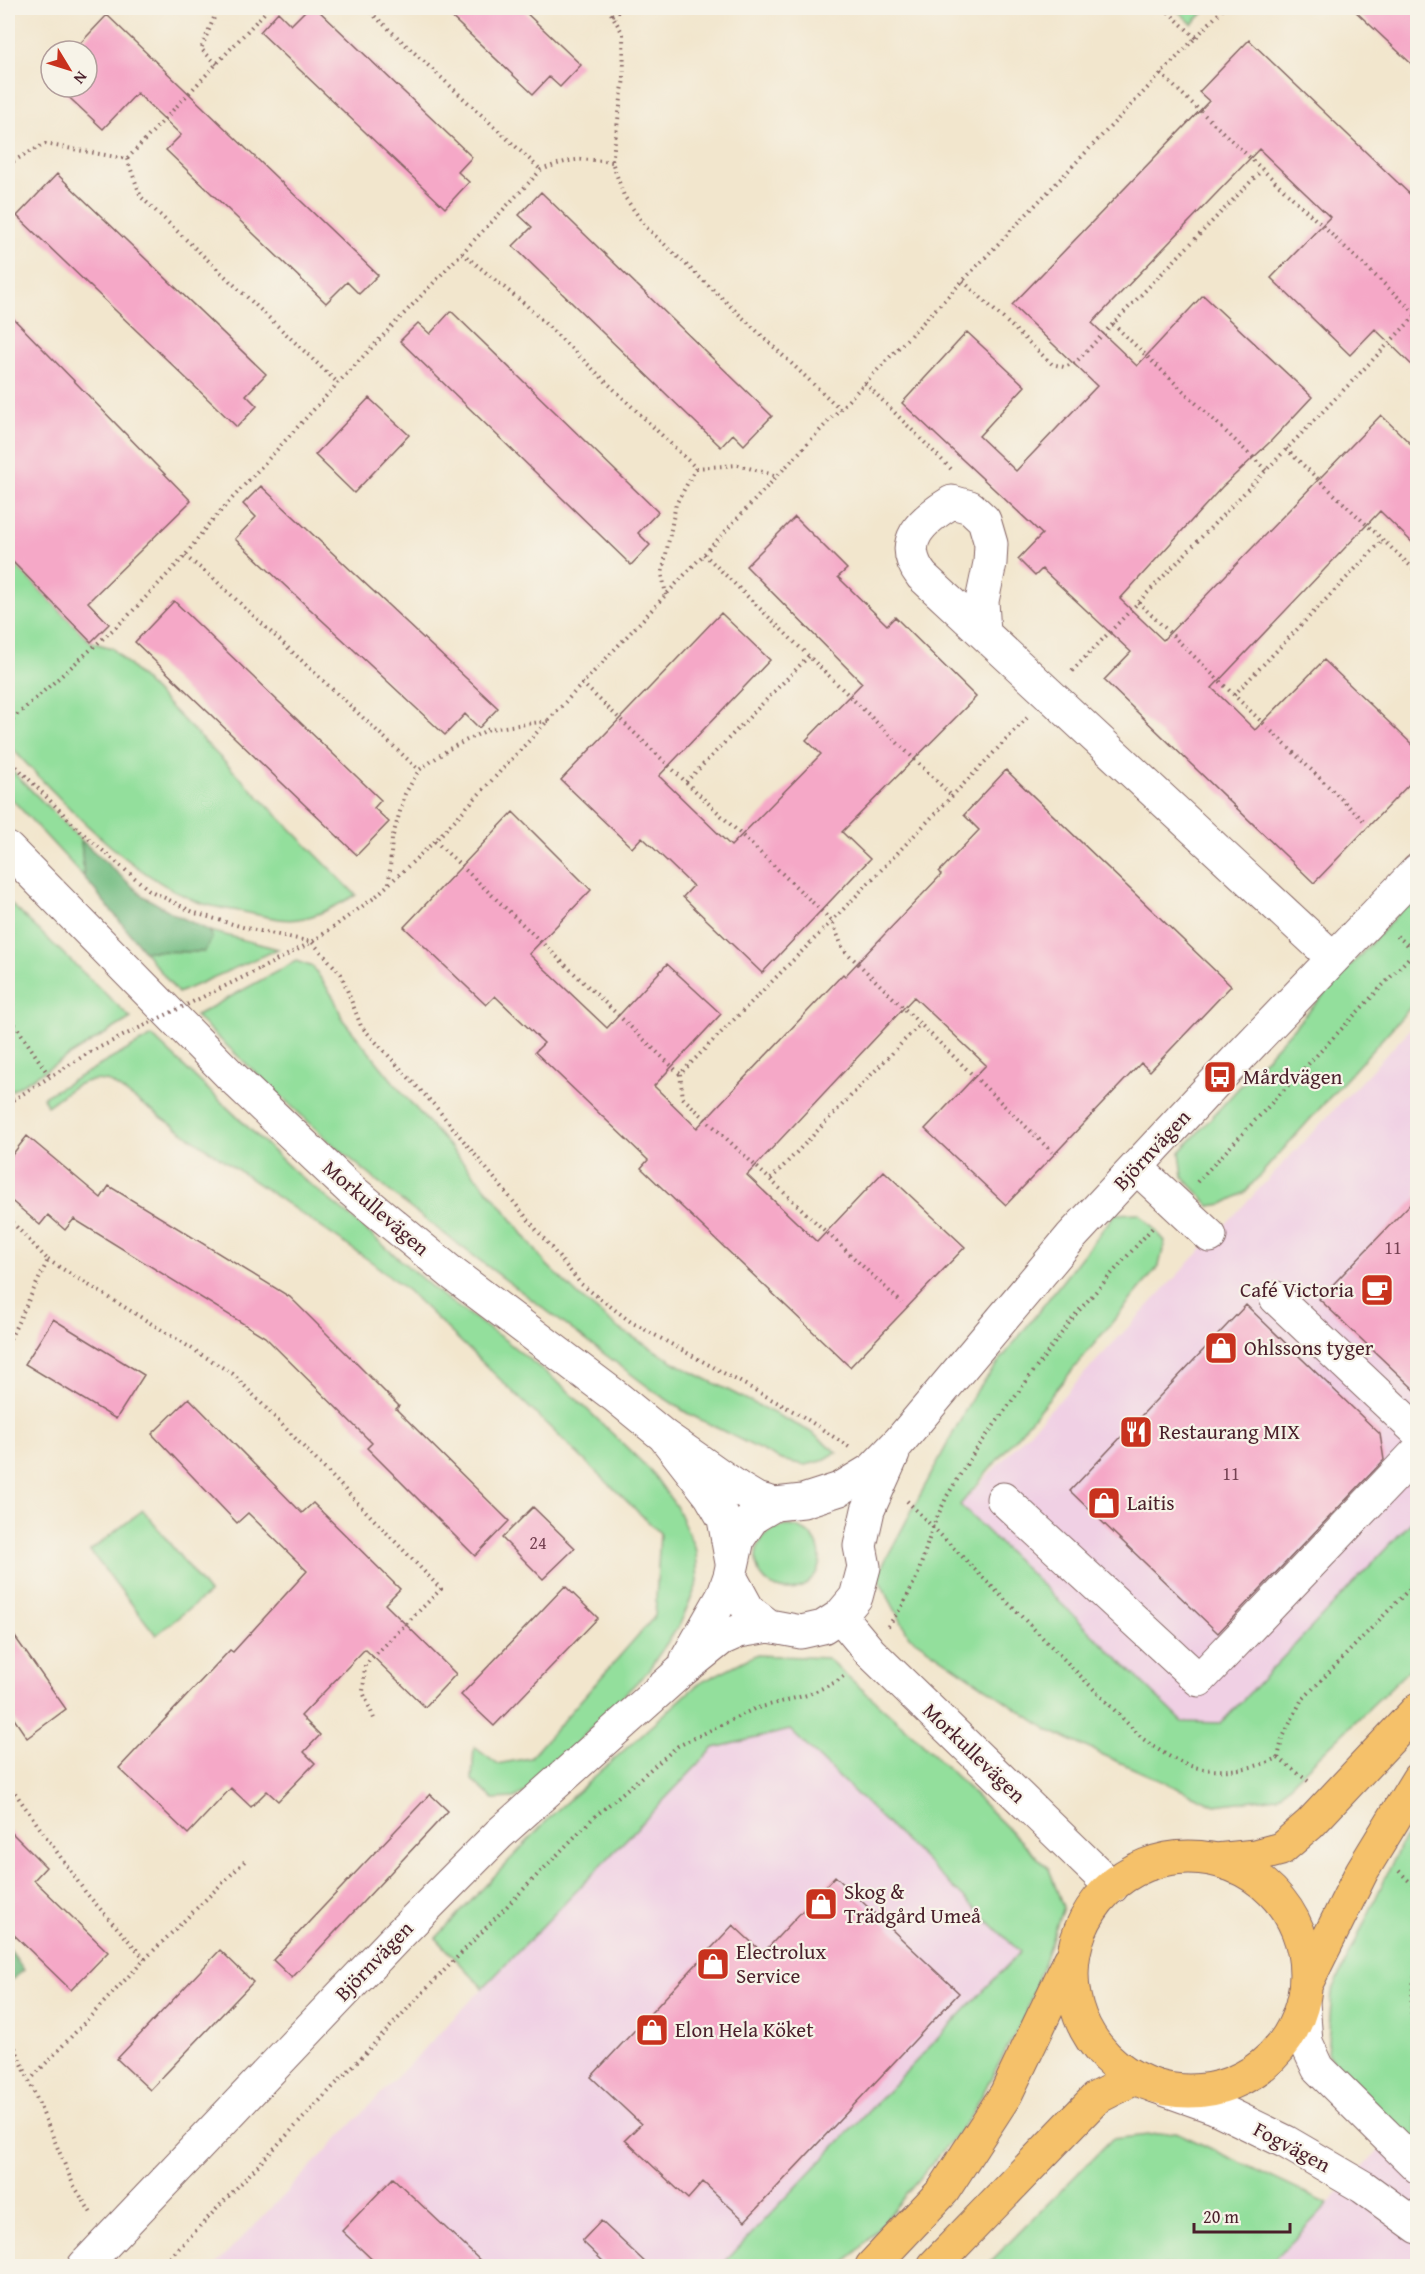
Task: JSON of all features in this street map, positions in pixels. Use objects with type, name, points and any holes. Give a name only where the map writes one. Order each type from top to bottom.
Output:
[{"type":"highway","points":[[872,2266],[943,2191],[1006,2094],[1076,1948],[1089,1914],[1112,1887],[1129,1874],[1150,1864],[1171,1859],[1192,1857],[1215,1860],[1255,1856],[1281,1850],[1310,1824],[1418,1709]]},
{"type":"highway","points":[[1076,1948],[1072,1969],[1074,1991],[1083,2023],[1101,2051],[1116,2066],[1145,2082],[1178,2090],[1200,2090],[1230,2084],[1268,2060],[1284,2043],[1295,2023],[1304,1994],[1362,1871],[1418,1779]]},
{"type":"highway","points":[[1215,1860],[1246,1872],[1284,1905],[1293,1920],[1304,1952],[1304,1994]]},
{"type":"highway","points":[[934,2266],[1096,2098],[1145,2082]]},
{"type":"street","points":[[984,633],[982,601],[992,543],[984,520],[970,507],[952,502],[936,512],[913,538],[910,551],[913,564],[922,576],[1333,958]]},
{"type":"street","name":"Morkullevägen","points":[[8,849],[232,1077],[350,1189],[453,1274],[615,1396],[664,1436],[711,1495],[724,1519],[731,1569]]},
{"type":"street","name":"Björnvägen","points":[[860,1546],[877,1473],[899,1442],[1071,1237],[1418,870]]},
{"type":"street","points":[[1136,1167],[1210,1236]]},
{"type":"street","points":[[1276,1298],[1418,1432]]},
{"type":"street","name":"Björnvägen","points":[[84,2266],[385,1949],[491,1843],[680,1672],[721,1639],[739,1631],[769,1626],[801,1632],[823,1627],[840,1616],[856,1597],[864,1567],[860,1546],[844,1520],[826,1507],[756,1499],[664,1436]]},
{"type":"street","points":[[1003,1499],[1199,1680],[1418,1450]]},
{"type":"street","name":"Björnvägen","points":[[680,1672],[723,1596],[738,1539],[753,1517],[789,1502],[840,1489],[877,1473]]},
{"type":"street","points":[[731,1569],[749,1611],[769,1626]]},
{"type":"street","name":"Morkullevägen","points":[[840,1616],[870,1652],[1112,1887]]},
{"type":"street","points":[[1304,1994],[1306,2042],[1318,2068],[1418,2167]]},
{"type":"street","name":"Fogvägen","points":[[1145,2082],[1214,2107],[1286,2142],[1363,2187],[1418,2227]]},
{"type":"path","points":[[216,64],[201,49],[218,8]]},
{"type":"path","points":[[127,159],[270,8]]},
{"type":"path","points":[[366,8],[541,170]]},
{"type":"path","points":[[608,8],[623,34],[624,78],[612,162],[624,196],[646,228],[840,409]]},
{"type":"path","points":[[612,15],[624,8]]},
{"type":"path","points":[[1164,8],[1196,38]]},
{"type":"path","points":[[8,1103],[90,1052],[312,942],[374,898],[435,841],[840,409],[1224,8]]},
{"type":"path","points":[[680,1074],[832,921],[1417,314],[1161,74]]},
{"type":"path","points":[[8,164],[45,144],[127,159]]},
{"type":"path","points":[[8,723],[125,619],[338,383],[541,170],[564,161],[582,158],[612,162]]},
{"type":"path","points":[[127,159],[141,197],[338,383]]},
{"type":"path","points":[[963,281],[1052,364],[1064,367],[1075,363],[1262,170]]},
{"type":"path","points":[[462,253],[527,306],[696,468],[738,465],[777,476]]},
{"type":"path","points":[[1113,324],[1266,470]]},
{"type":"path","points":[[866,383],[953,471],[952,502]]},
{"type":"path","points":[[1286,449],[1418,573]]},
{"type":"path","points":[[666,595],[662,574],[676,504],[696,468]]},
{"type":"path","points":[[1234,695],[1383,540]]},
{"type":"path","points":[[704,554],[952,796]]},
{"type":"path","points":[[184,556],[213,578],[419,770]]},
{"type":"path","points":[[1138,602],[1363,820]]},
{"type":"path","points":[[686,782],[809,656]]},
{"type":"path","points":[[582,683],[832,921],[843,950],[1052,1152]]},
{"type":"path","points":[[389,883],[392,839],[405,794],[419,770],[449,749],[489,729],[548,721]]},
{"type":"path","points":[[8,758],[81,831],[149,890],[195,914],[312,942],[341,974],[361,1026],[435,1106],[581,1284],[631,1322],[802,1416],[850,1449],[933,1526],[1143,1739],[1166,1755],[1206,1768],[1239,1769],[1262,1766],[1278,1758]]},
{"type":"path","points":[[435,841],[680,1074],[683,1098],[902,1303]]},
{"type":"path","points":[[8,1014],[50,1077]]},
{"type":"path","points":[[771,1180],[920,1024]]},
{"type":"path","points":[[8,1218],[48,1260],[233,1374],[441,1589],[365,1665],[363,1692],[375,1722]]},
{"type":"path","points":[[8,1343],[48,1260]]},
{"type":"path","points":[[1278,1758],[1282,1739],[1300,1701],[1418,1580]]},
{"type":"path","points":[[1278,1758],[1313,1787]]},
{"type":"path","points":[[8,1783],[86,1893],[144,1959]]},
{"type":"path","points":[[30,2080],[144,1959],[246,1860]]},
{"type":"path","points":[[1392,1864],[1418,1890]]},
{"type":"path","points":[[1418,1959],[1412,1991],[1413,2033],[1418,2042]]},
{"type":"path","points":[[8,2031],[73,2184],[92,2216],[111,2237]]},
{"type":"shaded area","points":[[1417,1022],[1417,1516],[1221,1723],[1183,1722],[960,1505]]},
{"type":"shaded area","points":[[790,1730],[1021,1952],[721,2266],[215,2266],[714,1748]]},
{"type":"shaded area","points":[[1417,2109],[1417,2266],[1269,2266],[1328,2204]]},
{"type":"green space","points":[[1175,8],[1208,8],[1192,24]]},
{"type":"green space","points":[[8,557],[91,642],[112,648],[356,895],[321,913],[292,920],[271,918],[195,901],[169,888],[119,853],[49,788],[8,744]]},
{"type":"green space","points":[[8,767],[81,840],[84,877],[8,795]]},
{"type":"green space","points":[[81,840],[143,896],[210,931],[212,938],[204,952],[144,951],[84,877]]},
{"type":"green space","points":[[1417,893],[1417,1000],[1244,1193],[1223,1204],[1210,1206],[1183,1177],[1180,1152]]},
{"type":"green space","points":[[8,901],[131,1018],[8,1093]]},
{"type":"green space","points":[[210,931],[278,949],[178,993],[144,951],[204,952],[212,938]]},
{"type":"green space","points":[[296,961],[313,967],[334,998],[343,1020],[404,1095],[499,1203],[547,1265],[580,1297],[618,1328],[682,1367],[809,1431],[837,1452],[822,1461],[805,1465],[781,1460],[687,1413],[655,1392],[410,1208],[330,1142],[195,1016]]},
{"type":"green space","points":[[152,1036],[296,1173],[441,1295],[505,1340],[565,1388],[651,1471],[676,1506],[696,1551],[698,1582],[680,1624],[647,1672],[531,1789],[514,1798],[493,1799],[472,1780],[474,1747],[497,1764],[530,1758],[655,1616],[660,1533],[408,1291],[373,1263],[110,1082],[100,1080],[83,1082],[47,1106],[43,1097]]},
{"type":"green space","points":[[1139,1213],[1165,1241],[1159,1266],[960,1505],[1183,1722],[1221,1723],[1417,1516],[1417,1662],[1277,1797],[1215,1805],[1050,1731],[909,1636],[877,1576],[974,1394],[1115,1214]]},
{"type":"green space","points":[[143,1510],[209,1593],[156,1635],[90,1551]]},
{"type":"green space","points":[[782,1526],[794,1526],[811,1535],[818,1546],[820,1558],[818,1570],[811,1581],[794,1590],[782,1590],[770,1585],[761,1576],[756,1564],[756,1552],[761,1540],[770,1531]]},
{"type":"green space","points":[[755,1655],[827,1658],[919,1740],[1049,1869],[1063,1907],[1026,2013],[969,2119],[870,2238],[842,2266],[721,2266],[1020,1952],[790,1730],[714,1748],[483,1988],[436,1938],[554,1813],[698,1684]]},
{"type":"green space","points":[[1417,1821],[1417,2148],[1327,2054],[1332,1992],[1400,1846]]},
{"type":"green space","points":[[8,1947],[24,1970],[8,1983]]},
{"type":"green space","points":[[1176,2132],[1328,2204],[1269,2266],[986,2266],[1112,2139]]},
{"type":"building","points":[[308,8],[316,8],[472,157],[458,172],[469,182],[445,208],[260,32],[278,12],[291,25]]},
{"type":"building","points":[[442,8],[521,8],[581,65],[560,87],[549,77],[533,94]]},
{"type":"building","points":[[1352,8],[1418,8],[1418,70]]},
{"type":"building","points":[[107,15],[378,275],[359,294],[347,282],[326,303],[166,150],[181,135],[137,93],[103,129],[71,99],[99,99],[99,39],[84,39]]},
{"type":"building","points":[[1249,40],[1418,202],[1418,371],[1375,329],[1350,355],[1271,278],[1330,217],[1259,149],[1092,323],[1137,366],[1203,295],[1312,397],[1270,442],[1222,487],[1120,599],[1163,640],[1381,415],[1418,451],[1418,548],[1380,511],[1212,688],[1255,730],[1324,660],[1418,750],[1418,775],[1314,883],[1104,680],[1131,652],[1042,569],[1035,576],[1018,559],[1042,534],[902,403],[967,332],[1025,386],[979,436],[1016,471],[1097,386],[1012,305],[1209,101],[1199,92]]},
{"type":"building","points":[[57,174],[266,374],[246,395],[257,406],[237,427],[17,216]]},
{"type":"building","points":[[541,192],[772,416],[744,445],[733,434],[721,447],[513,246],[532,227],[519,215]]},
{"type":"building","points":[[451,311],[658,512],[638,533],[650,545],[631,565],[400,341],[418,323],[430,334]]},
{"type":"building","points":[[8,313],[191,501],[88,602],[109,624],[91,642],[8,557]]},
{"type":"building","points":[[369,398],[409,435],[354,493],[315,455]]},
{"type":"building","points":[[261,486],[498,708],[479,728],[465,714],[445,735],[235,539],[256,517],[243,504]]},
{"type":"building","points":[[795,517],[847,569],[838,577],[887,625],[895,617],[976,697],[842,832],[870,859],[762,973],[683,897],[693,886],[642,837],[632,848],[561,780],[721,613],[770,660],[659,776],[731,846],[821,754],[806,740],[862,683],[746,566]]},
{"type":"building","points":[[174,601],[381,800],[374,808],[389,822],[357,855],[135,642]]},
{"type":"building","points":[[1006,770],[1231,986],[1150,1071],[1141,1063],[1006,1205],[925,1129],[986,1065],[914,997],[747,1175],[817,1242],[884,1171],[965,1247],[850,1367],[641,1168],[648,1160],[535,1052],[544,1043],[495,996],[486,1005],[404,927],[513,812],[591,890],[529,954],[607,1028],[667,964],[721,1014],[654,1086],[697,1128],[843,974],[845,976],[941,875],[939,872],[979,830],[964,815]]},
{"type":"building","points":[[27,1136],[101,1198],[109,1186],[290,1297],[399,1406],[396,1409],[509,1521],[475,1556],[367,1448],[372,1443],[265,1337],[74,1219],[65,1230],[48,1215],[40,1225],[8,1198],[8,1160]]},
{"type":"building","points":[[1418,1196],[1418,1393],[1319,1299]]},
{"type":"building","points":[[1246,1305],[1380,1434],[1384,1460],[1218,1633],[1070,1491]]},
{"type":"building","points":[[53,1319],[144,1375],[116,1419],[25,1364]]},
{"type":"building","points":[[189,1398],[302,1513],[313,1503],[400,1589],[385,1604],[456,1674],[425,1707],[365,1649],[301,1716],[320,1735],[304,1752],[315,1763],[278,1801],[267,1791],[251,1807],[231,1788],[188,1834],[119,1768],[230,1650],[233,1652],[307,1571],[248,1513],[237,1523],[152,1434]]},
{"type":"building","points":[[533,1507],[575,1548],[543,1579],[502,1538]]},
{"type":"building","points":[[565,1586],[598,1618],[494,1726],[461,1695]]},
{"type":"building","points":[[8,1627],[66,1709],[27,1738],[8,1710]]},
{"type":"building","points":[[430,1794],[448,1811],[292,1978],[273,1960]]},
{"type":"building","points":[[8,1829],[46,1867],[34,1880],[108,1952],[71,1990],[8,1929]]},
{"type":"building","points":[[835,1876],[959,1993],[745,2221],[703,2182],[688,2199],[625,2140],[641,2124],[591,2077],[733,1925],[763,1953]]},
{"type":"building","points":[[220,1950],[253,1982],[150,2090],[117,2059]]},
{"type":"building","points":[[393,2178],[486,2266],[379,2266],[342,2231]]},
{"type":"building","points":[[601,2221],[649,2266],[608,2266],[582,2241]]},
{"type":"place","name":"Mårdvägen","points":[[1220,1077]]},
{"type":"place","name":"Café Victoria","points":[[1377,1290]]},
{"type":"place","name":"Ohlssons tyger","points":[[1221,1348]]},
{"type":"place","name":"Restaurang MIX","points":[[1136,1432]]},
{"type":"place","name":"Laitis","points":[[1104,1503]]},
{"type":"place","name":"Skog & Trädgård Umeå","points":[[821,1904]]},
{"type":"place","name":"Electrolux Service","points":[[713,1964]]},
{"type":"place","name":"Elon Hela Köket","points":[[652,2030]]}]
